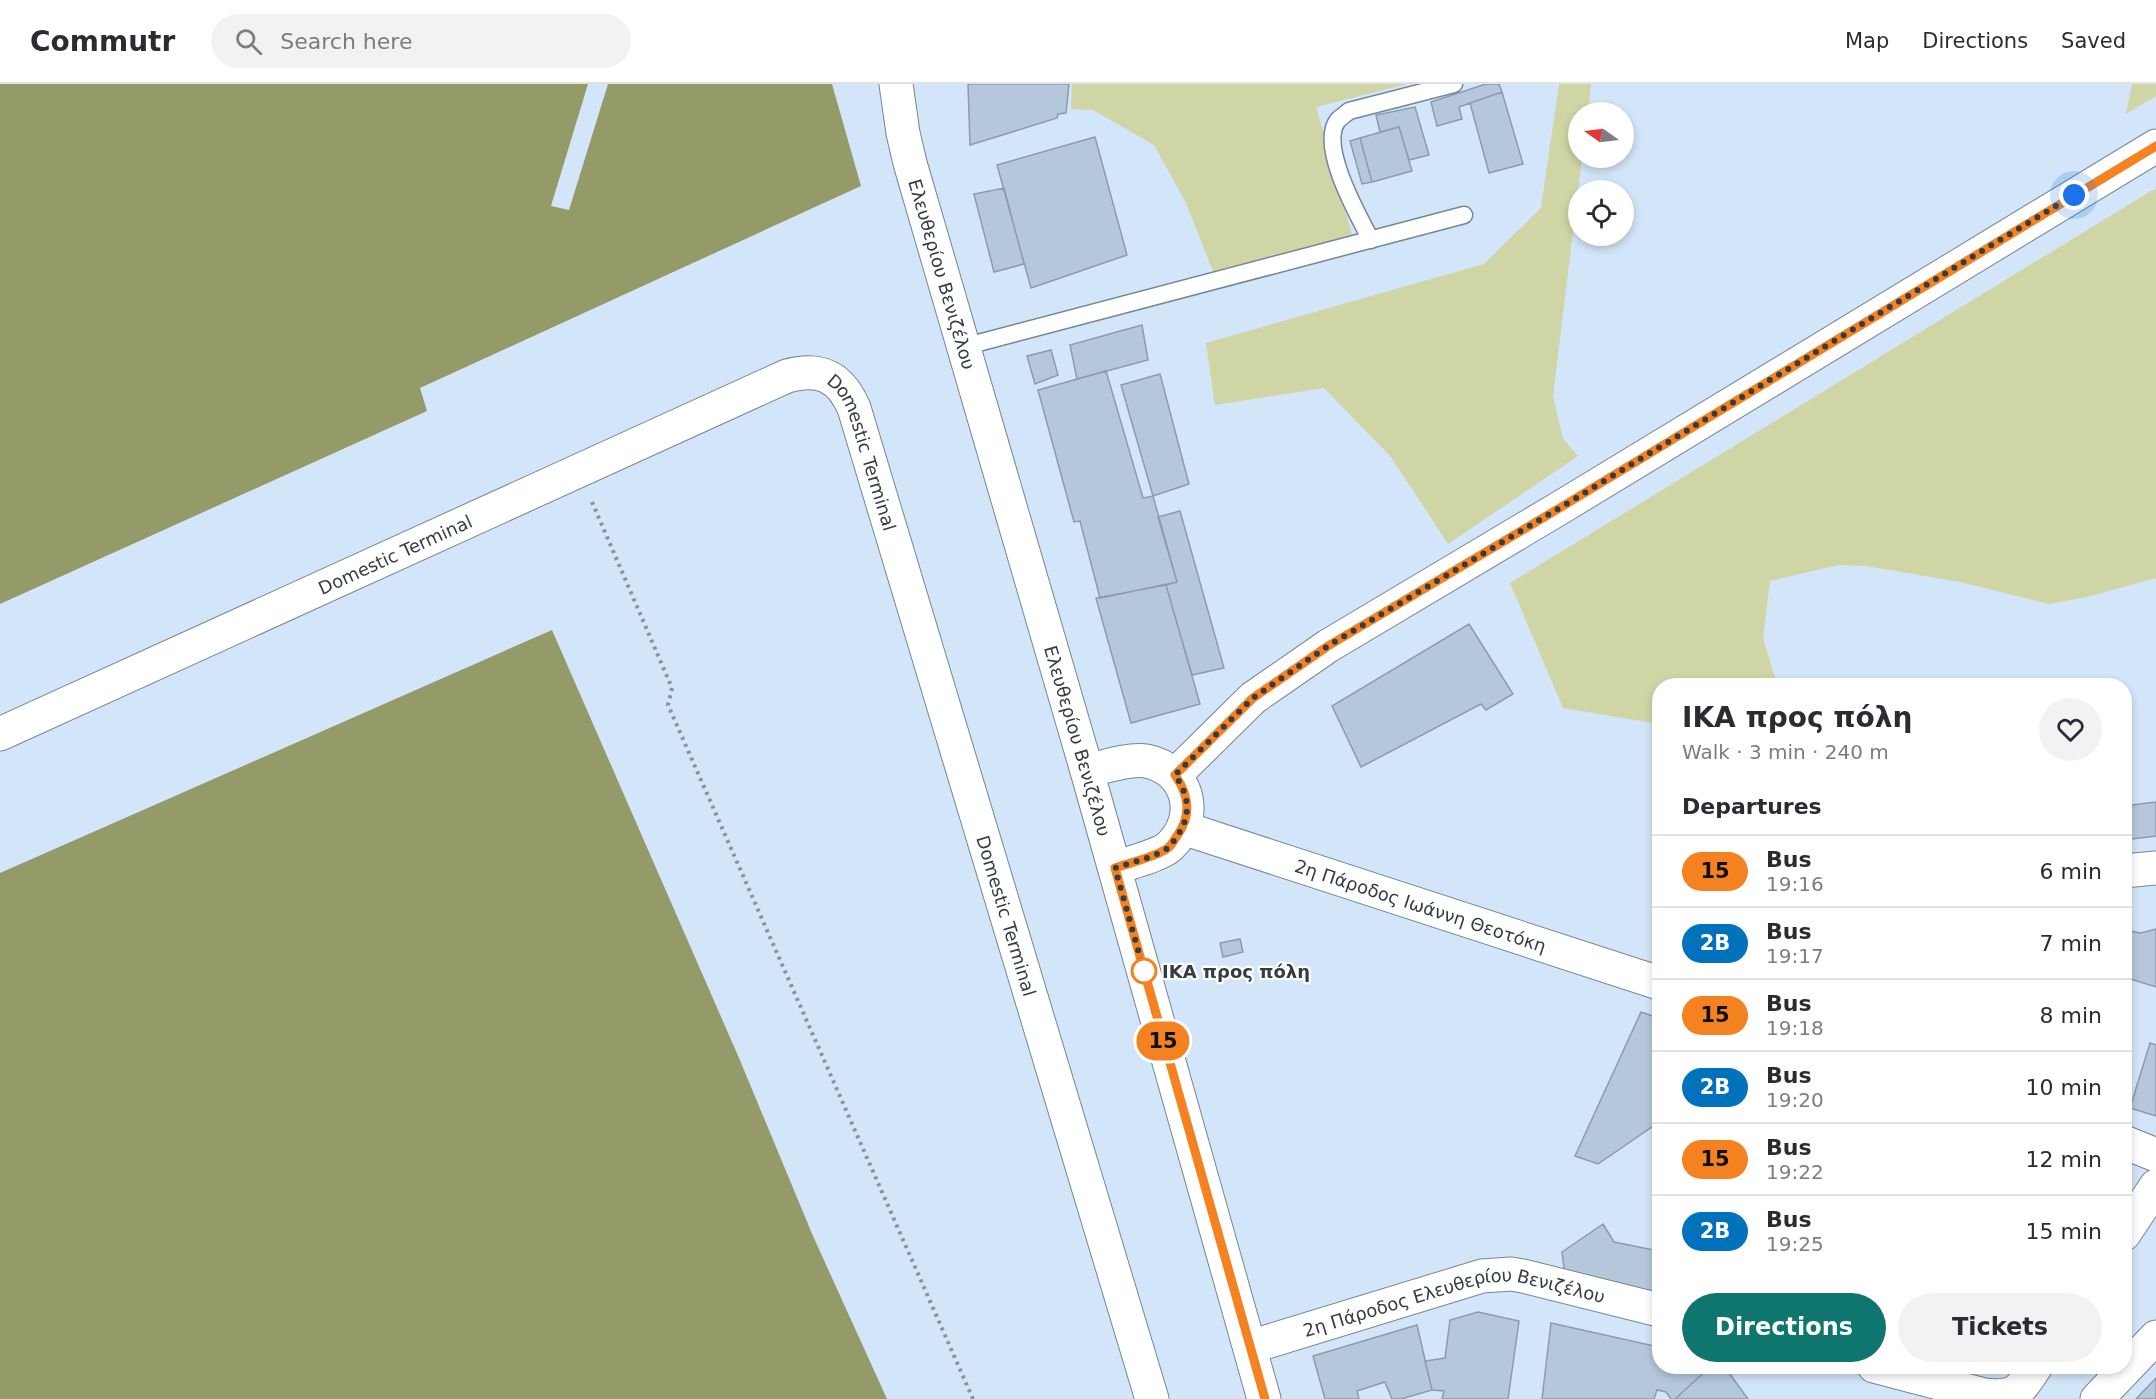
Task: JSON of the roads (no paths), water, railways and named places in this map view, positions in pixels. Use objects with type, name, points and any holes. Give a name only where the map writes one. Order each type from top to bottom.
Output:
[{"type":"street","name":"Ελευθερίου Βενιζέλου","points":[[896,84],[910,163],[1115,868],[1264,1399]]},
{"type":"street","points":[[1175,775],[1253,698],[1328,646],[2156,146]]},
{"type":"street","name":"Domestic Terminal","points":[[0,734],[787,376],[800,372],[825,375],[847,392],[854,408],[1152,1399]]},
{"type":"street","points":[[1087,771],[1144,760],[1164,766],[1175,775],[1184,788],[1188,807],[1183,828],[1170,847],[1115,868]]},
{"type":"street","name":"2η Πάροδος Ιωάννη Θεοτόκη","points":[[1183,828],[1652,981]]},
{"type":"street","points":[[2132,870],[2156,868]]},
{"type":"street","points":[[2132,1145],[2156,1155]]},
{"type":"street","points":[[2132,1222],[2156,1186]]},
{"type":"street","name":"2η Πάροδος Ελευθερίου Βενιζέλου","points":[[1250,1347],[1482,1276],[1498,1274],[1511,1274],[1547,1281],[1652,1308]]},
{"type":"street","points":[[2132,1362],[2156,1337]]},
{"type":"street","points":[[1905,1374],[1984,1395],[2003,1396],[2019,1391],[2031,1374]]},
{"type":"street","points":[[2097,1399],[2121,1374]]},
{"type":"lane","points":[[1371,240],[1345,189],[1332,147],[1337,121],[1349,111],[1454,84]]},
{"type":"lane","points":[[963,346],[1464,215]]},
{"type":"place","name":"ΙΚΑ προς πόλη","points":[[1144,971]]}]
